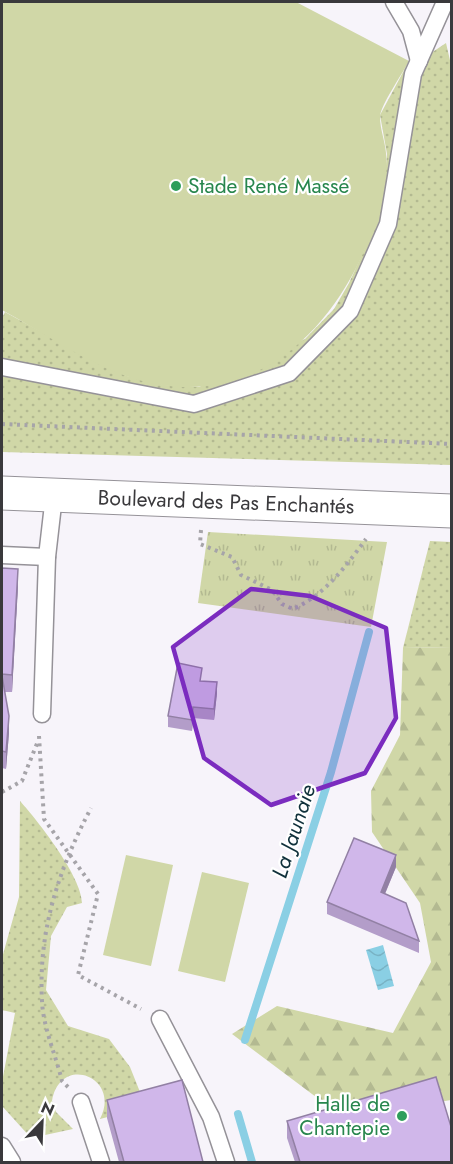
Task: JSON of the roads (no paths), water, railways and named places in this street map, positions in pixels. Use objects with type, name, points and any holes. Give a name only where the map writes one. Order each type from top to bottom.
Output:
[{"type":"main road","name":"Boulevard des Pas Enchantés","points":[[2,493],[452,511]]},
{"type":"lane","points":[[394,2],[411,32],[419,61]]},
{"type":"lane","points":[[2,367],[194,404],[289,373],[350,311],[388,224],[413,74],[445,2]]},
{"type":"lane","points":[[42,714],[46,557],[54,496]]},
{"type":"lane","points":[[2,555],[46,557]]},
{"type":"lane","points":[[160,1019],[211,1117],[226,1162]]},
{"type":"lane","points":[[81,1102],[101,1162]]},
{"type":"lane","points":[[2,1146],[12,1162]]},
{"type":"water","points":[[383,945],[394,986],[378,990],[366,950]]},
{"type":"waterway","name":"La Jaunaie","points":[[245,1040],[331,772],[369,632]]},
{"type":"waterway","name":"La Jaunaie","points":[[238,1114],[252,1162]]},
{"type":"place","name":"Stade René Massé","points":[[176,186]]},
{"type":"place","name":"Halle de Chantepie","points":[[402,1116]]}]
